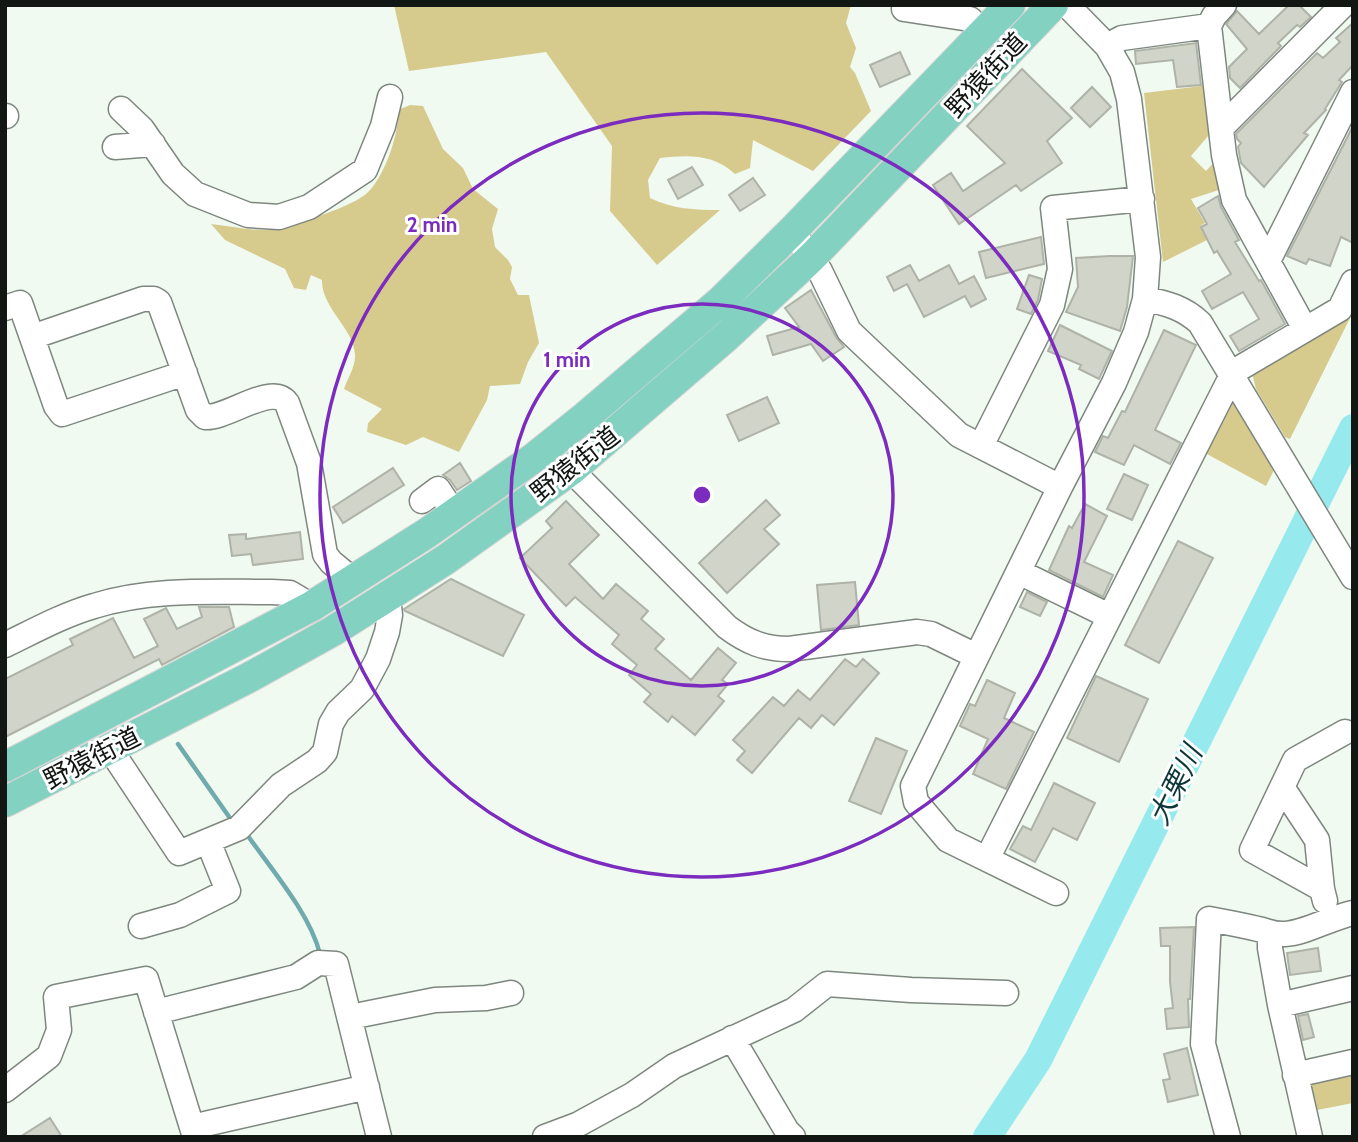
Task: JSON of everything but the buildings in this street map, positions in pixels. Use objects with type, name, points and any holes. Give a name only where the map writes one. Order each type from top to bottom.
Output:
[{"type":"main road","name":"野猿街道","points":[[5,767],[312,606],[488,492],[585,417],[721,301],[792,231],[975,19],[1010,5]]},
{"type":"main road","name":"野猿街道","points":[[5,802],[250,677],[333,631],[498,523],[571,470],[727,336],[812,257],[1054,5]]},
{"type":"main road","points":[[312,606],[333,631]]},
{"type":"main road","points":[[232,649],[245,652],[251,657],[255,665],[250,677]]},
{"type":"street","points":[[1055,893],[948,840],[916,802],[913,794],[916,774],[1128,355],[1145,299],[1148,257],[1129,99],[1122,72],[1107,46],[1067,5]]},
{"type":"street","points":[[1224,5],[1209,26],[1224,155],[1234,200],[1306,329]]},
{"type":"street","points":[[1222,127],[1343,5]]},
{"type":"street","points":[[904,9],[975,19]]},
{"type":"street","points":[[1107,46],[1122,38],[1209,26]]},
{"type":"street","points":[[1268,261],[1353,92]]},
{"type":"street","points":[[121,109],[148,137],[173,174],[195,194],[248,215],[279,217],[309,207],[365,170],[383,126],[390,97]]},
{"type":"street","points":[[112,139],[148,137]]},
{"type":"street","points":[[981,446],[1052,306],[1060,269],[1053,208],[1142,199]]},
{"type":"street","points":[[792,231],[812,257],[849,331],[959,435],[1060,487]]},
{"type":"street","points":[[987,859],[1232,375],[1339,309],[1353,282]]},
{"type":"street","points":[[32,337],[143,299],[154,299],[162,307],[198,410],[205,417],[215,417],[274,395],[284,399],[309,463],[325,554],[354,581]]},
{"type":"street","points":[[1145,299],[1168,303],[1192,316],[1206,332],[1353,577]]},
{"type":"street","points":[[5,308],[20,303],[56,406],[62,414],[185,373]]},
{"type":"street","points":[[571,470],[727,626],[743,639],[756,645],[789,649],[917,632],[931,635],[976,656]]},
{"type":"street","points":[[422,500],[438,489],[448,504]]},
{"type":"street","points":[[1019,572],[1110,616]]},
{"type":"street","points":[[5,645],[74,612],[149,594],[290,593],[312,606]]},
{"type":"street","points":[[110,749],[179,853],[239,828],[281,785],[317,761],[325,752],[331,724],[338,712],[362,689],[378,659],[390,615],[388,597]]},
{"type":"street","points":[[1228,1137],[1203,1044],[1209,919],[1261,929],[1270,934],[1298,932],[1341,916],[1322,889],[1252,850],[1295,761],[1345,732]]},
{"type":"street","points":[[1282,787],[1317,840],[1322,889]]},
{"type":"street","points":[[141,926],[180,915],[228,891],[208,841]]},
{"type":"street","points":[[1270,934],[1269,948],[1280,1005],[1310,1137]]},
{"type":"street","points":[[156,1012],[296,977],[318,963],[336,964],[379,1137]]},
{"type":"street","points":[[5,1090],[49,1056],[59,1030],[57,997],[146,979],[194,1132],[367,1087]]},
{"type":"street","points":[[545,1137],[579,1131],[674,1066],[794,1010],[827,984],[1006,993]]},
{"type":"street","points":[[1280,1005],[1353,988]]},
{"type":"street","points":[[350,1017],[435,1000],[486,998],[511,993]]},
{"type":"street","points":[[732,1038],[785,1135]]},
{"type":"street","points":[[1295,1076],[1353,1062]]},
{"type":"shaded area","points":[[394,5],[851,5],[846,23],[856,48],[850,67],[871,111],[813,171],[753,140],[750,168],[735,174],[727,167],[700,157],[660,158],[648,180],[650,198],[684,208],[720,210],[657,265],[610,211],[612,146],[546,52],[409,71]]},
{"type":"shaded area","points":[[1210,85],[1218,143],[1208,136],[1191,156],[1206,171],[1219,157],[1225,188],[1191,199],[1205,223],[1200,226],[1207,240],[1163,262],[1144,93]]},
{"type":"shaded area","points":[[410,105],[423,106],[443,149],[463,168],[473,189],[498,209],[492,229],[495,247],[512,267],[510,279],[518,295],[529,295],[539,343],[520,384],[490,386],[487,400],[459,452],[423,437],[406,445],[367,432],[368,423],[382,409],[344,389],[354,365],[354,347],[327,300],[322,280],[311,275],[306,290],[294,288],[285,269],[225,240],[211,224],[275,229],[318,216],[358,199],[373,187],[379,178],[390,155],[398,110]]},
{"type":"shaded area","points":[[1348,314],[1351,316],[1290,439],[1285,437],[1256,389],[1249,371]]},
{"type":"shaded area","points":[[1232,399],[1278,462],[1266,486],[1205,453]]},
{"type":"shaded area","points":[[1353,1069],[1353,1103],[1312,1111],[1310,1079]]},
{"type":"waterway","name":"大栗川","points":[[987,1137],[1038,1060],[1353,428]]},
{"type":"waterway","points":[[178,744],[232,821]]},
{"type":"waterway","points":[[248,836],[299,908],[320,954]]}]
